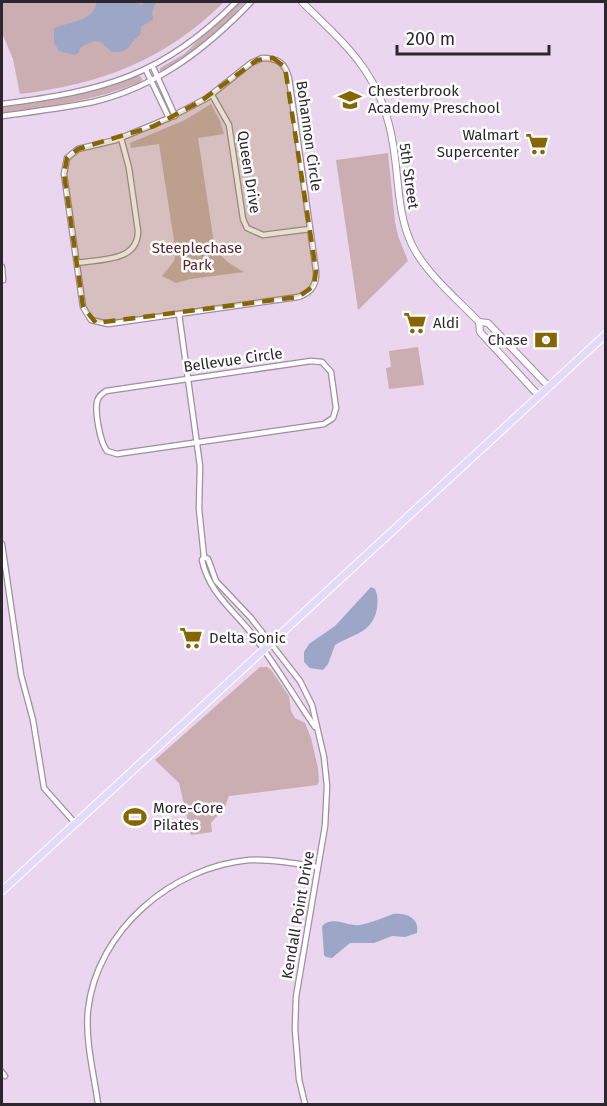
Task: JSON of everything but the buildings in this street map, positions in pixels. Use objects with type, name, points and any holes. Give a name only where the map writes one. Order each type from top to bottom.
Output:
[{"type":"main road","points":[[2,891],[606,333]]},
{"type":"street","points":[[2,104],[76,93],[153,67],[201,34],[236,2]]},
{"type":"street","points":[[2,116],[95,101],[158,78],[211,41],[251,2]]},
{"type":"street","name":"5th Street","points":[[302,2],[354,54],[376,86],[385,108],[393,142],[406,233],[414,248],[428,267],[478,322],[480,332],[539,396]]},
{"type":"street","name":"Bohannon Circle","points":[[273,58],[285,67],[290,85],[316,277],[312,289],[298,297],[108,324],[96,322],[88,316],[83,307],[64,174],[67,158],[78,149],[121,138],[172,117],[212,94],[256,60],[273,58]]},
{"type":"street","points":[[153,67],[172,117]]},
{"type":"street","points":[[146,70],[172,117]]},
{"type":"street","name":"Queen Drive","points":[[212,94],[229,125],[243,216],[248,228],[263,235],[310,229]]},
{"type":"street","points":[[77,263],[126,255],[138,241],[129,168],[121,138]]},
{"type":"street","points":[[2,267],[3,280]]},
{"type":"street","name":"Kendall Point Drive","points":[[179,314],[200,466],[199,510],[204,557],[202,560],[209,584],[263,649],[317,730]]},
{"type":"street","name":"5th Street","points":[[478,322],[488,323],[549,387]]},
{"type":"street","name":"Bellevue Circle","points":[[315,360],[327,366],[332,376],[336,408],[333,418],[328,422],[197,442],[117,454],[107,451],[101,442],[97,400],[103,393],[111,390],[315,360]]},
{"type":"street","points":[[2,544],[21,675],[33,720],[44,788],[75,823]]},
{"type":"street","name":"Kendall Point Drive","points":[[204,557],[208,559],[216,581],[271,642],[306,693],[312,705],[324,757],[327,786],[325,826],[296,997],[295,1029],[299,1079],[305,1104]]},
{"type":"street","points":[[98,1104],[87,1026],[88,1007],[102,962],[124,927],[144,907],[165,891],[188,876],[210,868],[250,860],[279,861],[317,867]]},
{"type":"highlighted area","points":[[273,58],[285,67],[316,271],[314,286],[298,297],[96,323],[83,307],[64,174],[67,158],[78,149],[154,126],[201,101],[257,60]]},
{"type":"green space","points":[[2,2],[224,2],[179,39],[131,66],[78,84],[20,94],[13,59],[2,33]]},
{"type":"green space","points":[[239,2],[245,2],[227,24],[205,44],[160,71],[160,68],[184,54]]},
{"type":"green space","points":[[138,75],[142,78],[141,82],[106,94],[2,113],[2,107],[88,92]]},
{"type":"green space","name":"Steeplechase Park","points":[[211,104],[224,134],[198,138],[214,243],[222,257],[244,272],[176,283],[162,276],[174,261],[176,253],[159,144],[131,148],[130,143],[185,120]]},
{"type":"green space","points":[[388,153],[395,222],[408,261],[358,310],[336,160]]},
{"type":"green space","points":[[418,347],[424,385],[389,389],[386,368],[391,367],[389,351]]},
{"type":"green space","points":[[260,667],[267,667],[271,670],[289,696],[291,711],[295,718],[305,723],[311,738],[319,782],[317,785],[229,796],[225,807],[211,823],[212,832],[191,835],[179,783],[155,760]]},
{"type":"water","points":[[96,2],[135,2],[142,5],[145,2],[156,2],[152,12],[153,19],[141,27],[140,35],[123,51],[112,52],[96,41],[81,47],[74,55],[59,51],[54,43],[54,29],[91,14]]},
{"type":"water","points":[[371,587],[375,589],[378,601],[371,623],[361,632],[335,645],[328,664],[323,670],[310,668],[304,662],[304,652],[309,644],[335,626]]},
{"type":"water","points":[[393,914],[411,917],[416,923],[417,933],[405,937],[392,936],[374,943],[350,943],[332,958],[324,955],[322,926],[326,923],[335,921],[360,925]]},
{"type":"place","name":"Chesterbrook Academy Preschool","points":[[350,100]]},
{"type":"place","name":"Walmart Supercenter","points":[[537,144]]},
{"type":"place","name":"Aldi","points":[[415,323]]},
{"type":"place","name":"Chase","points":[[546,340]]},
{"type":"place","name":"Delta Sonic","points":[[191,638]]},
{"type":"place","name":"More-Core Pilates","points":[[135,817]]}]
